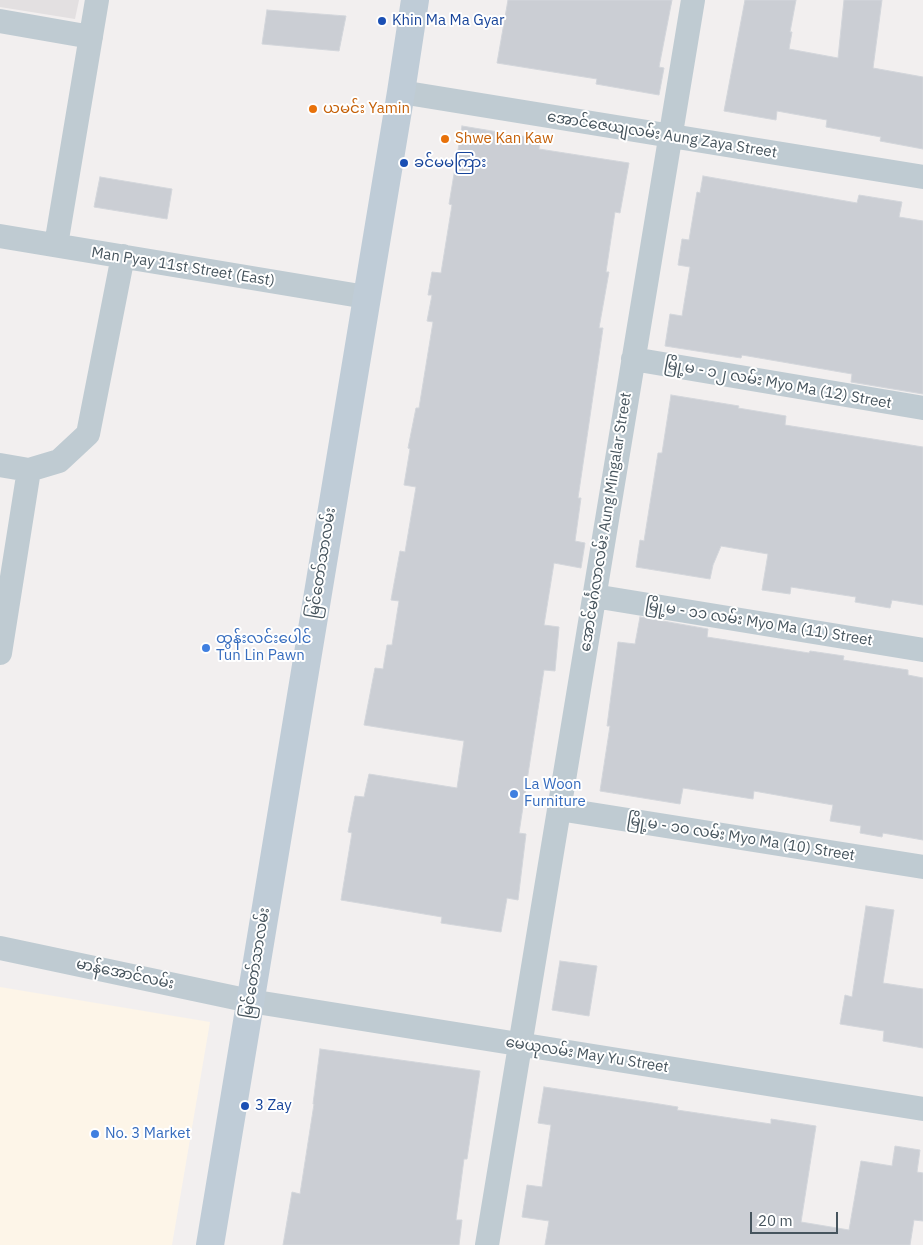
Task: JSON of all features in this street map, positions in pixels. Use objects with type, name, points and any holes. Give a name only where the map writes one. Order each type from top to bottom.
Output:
[{"type":"main road","name":"မြင်တော်သာလမ်း","points":[[210,1245],[415,0]]},
{"type":"street","points":[[56,246],[97,0]]},
{"type":"street","name":"အောင်မင်္ဂလာလမ်း Aung Mingalar Street","points":[[487,1245],[693,0]]},
{"type":"street","points":[[0,21],[91,37]]},
{"type":"street","name":"အောင်ဇေယျလမ်း Aung Zaya Street","points":[[401,92],[923,177]]},
{"type":"street","name":"Man Pyay 11st Street (East)","points":[[0,236],[366,297]]},
{"type":"street","points":[[0,465],[29,470],[59,462],[88,434],[123,256]]},
{"type":"street","name":"မြို့မ - ၁၂ လမ်း Myo Ma (12) Street","points":[[634,359],[923,408]]},
{"type":"street","points":[[0,653],[29,470]]},
{"type":"street","name":"မြို့မ - ၁၁ လမ်း Myo Ma (11) Street","points":[[594,596],[923,650]]},
{"type":"street","name":"မြို့မ - ၁၀ လမ်း Myo Ma (10) Street","points":[[559,809],[923,867]]},
{"type":"street","name":"မာန်အောင်လမ်း","points":[[0,948],[250,1001]]},
{"type":"street","name":"မေယုလမ်း May Yu Street","points":[[250,1001],[923,1109]]},
{"type":"shaded area","points":[[0,0],[79,0],[75,19],[0,7]]},
{"type":"shaded area","name":"No. 3 Market","points":[[0,987],[210,1022],[172,1245],[0,1245]]},
{"type":"building","points":[[508,0],[672,0],[659,67],[664,68],[659,95],[596,84],[597,79],[497,63]]},
{"type":"building","points":[[745,0],[796,0],[789,49],[838,58],[844,0],[882,0],[873,68],[923,77],[923,149],[880,141],[881,137],[826,127],[827,120],[777,111],[776,120],[724,111]]},
{"type":"building","points":[[267,10],[346,16],[339,51],[262,44]]},
{"type":"building","points":[[462,126],[540,139],[539,149],[629,163],[620,213],[615,212],[606,272],[609,272],[599,328],[603,328],[578,498],[581,498],[575,541],[585,543],[581,568],[554,563],[544,625],[559,627],[555,671],[544,670],[519,833],[526,834],[518,900],[507,898],[501,932],[441,923],[442,917],[341,900],[352,833],[348,832],[355,796],[364,797],[369,774],[457,788],[464,741],[364,725],[375,668],[383,669],[387,645],[392,645],[399,601],[391,600],[400,551],[405,552],[416,487],[404,485],[410,449],[408,448],[416,408],[419,408],[433,322],[427,321],[432,295],[428,295],[432,272],[441,273],[452,205],[449,204]]},
{"type":"building","points":[[703,176],[857,203],[859,195],[902,202],[899,217],[923,221],[923,394],[851,382],[852,374],[742,355],[741,358],[665,346],[670,314],[682,316],[690,267],[678,265],[682,239],[689,240],[697,192],[700,193]]},
{"type":"building","points":[[100,177],[172,189],[167,219],[94,207]]},
{"type":"building","points":[[671,395],[786,416],[785,425],[923,447],[923,605],[892,600],[890,608],[855,602],[856,597],[791,587],[790,594],[762,590],[768,554],[721,546],[713,565],[710,579],[636,567],[640,540],[644,541],[658,453],[662,453]]},
{"type":"building","points":[[640,617],[708,629],[707,637],[809,653],[810,651],[844,656],[843,660],[908,670],[908,675],[923,678],[923,840],[883,833],[882,837],[860,833],[861,826],[830,821],[833,805],[754,791],[753,799],[683,788],[680,804],[600,791],[610,726],[607,726],[618,642],[635,644]]},
{"type":"building","points":[[866,906],[894,910],[883,983],[923,989],[923,1048],[883,1041],[884,1031],[840,1024],[845,995],[852,997]]},
{"type":"building","points":[[560,961],[597,966],[589,1016],[552,1010]]},
{"type":"building","points":[[320,1049],[480,1071],[467,1159],[464,1159],[456,1220],[462,1220],[459,1245],[283,1245],[292,1192],[300,1194],[314,1104]]},
{"type":"building","points":[[544,1087],[678,1107],[677,1110],[771,1124],[771,1119],[816,1126],[801,1222],[849,1230],[861,1161],[892,1166],[895,1146],[920,1150],[917,1172],[923,1173],[923,1221],[914,1220],[910,1245],[545,1245],[549,1221],[522,1217],[527,1185],[542,1187],[551,1125],[538,1123]]},
{"type":"place","name":"Khin Ma Ma Gyar","points":[[382,21]]},
{"type":"place","name":"ယမင်း Yamin","points":[[313,109]]},
{"type":"place","name":"Shwe Kan Kaw","points":[[445,139]]},
{"type":"place","name":"ခင်မမကြား","points":[[404,163]]},
{"type":"place","name":"ထွန်းလင်းပေါင် Tun Lin Pawn","points":[[206,648]]},
{"type":"place","name":"La Woon Furniture","points":[[514,794]]},
{"type":"place","name":"3 Zay","points":[[245,1106]]},
{"type":"place","name":"No. 3 Market","points":[[95,1134]]}]
